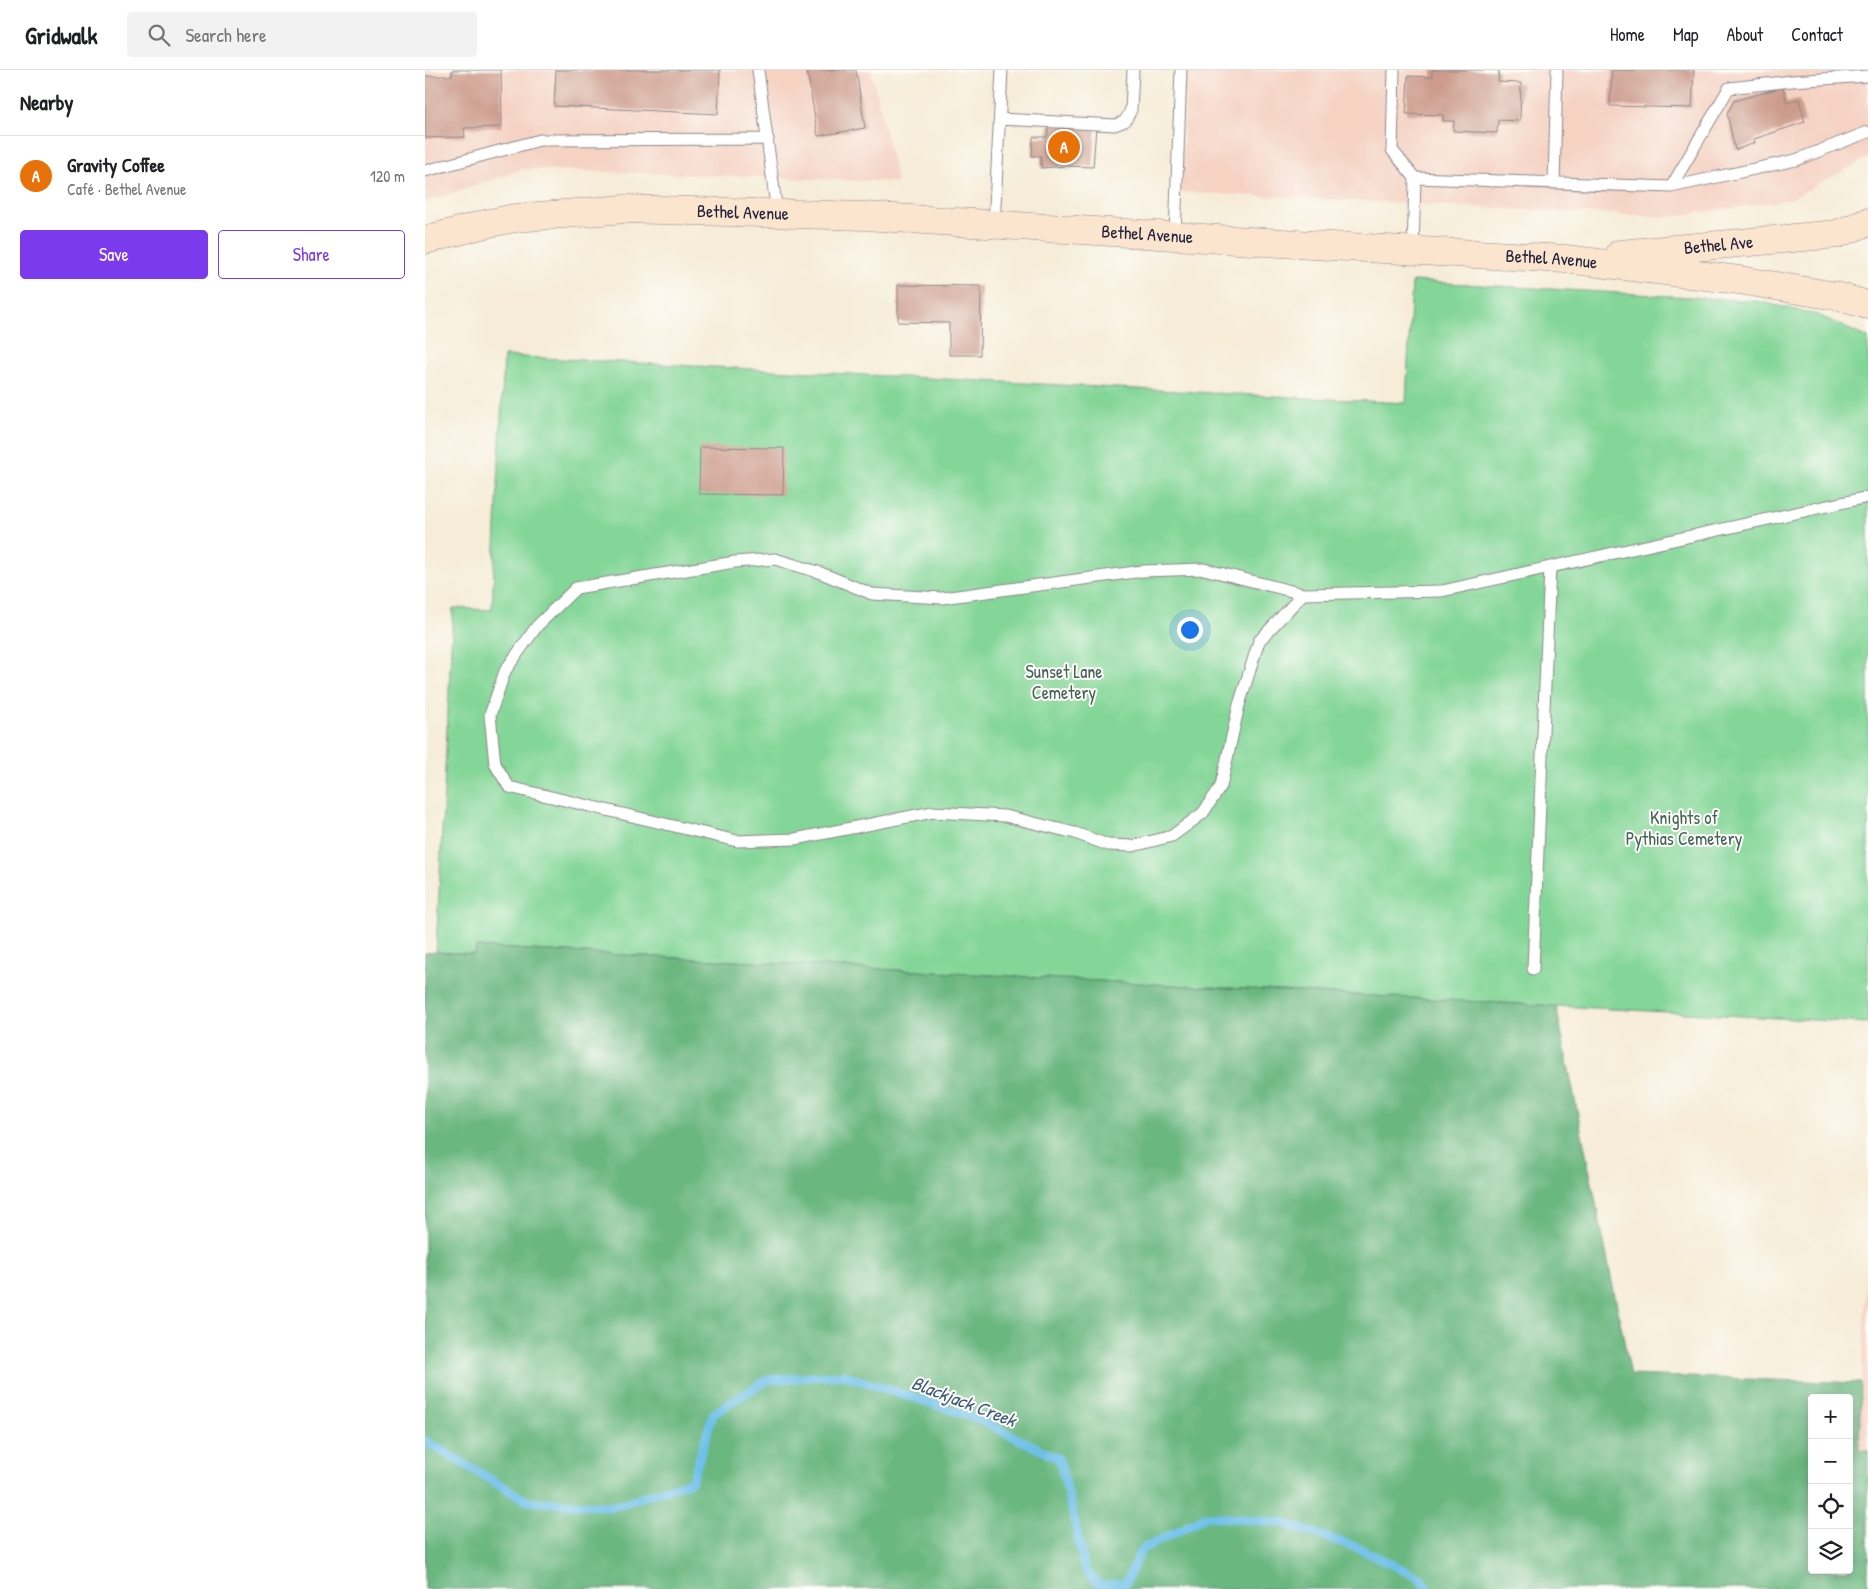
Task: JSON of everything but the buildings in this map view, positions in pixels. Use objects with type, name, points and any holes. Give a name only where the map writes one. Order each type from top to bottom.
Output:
[{"type":"main road","name":"Bethel Avenue","points":[[425,240],[515,218],[625,209],[864,216],[1566,259],[1739,280],[1836,296],[1868,305]]},
{"type":"main road","name":"Bethel Ave","points":[[1566,259],[1837,234],[1868,222]]},
{"type":"lane","points":[[758,70],[777,213]]},
{"type":"lane","points":[[994,225],[1002,70]]},
{"type":"lane","points":[[1000,119],[1115,125],[1125,121],[1131,110],[1133,70]]},
{"type":"lane","points":[[1175,236],[1181,70]]},
{"type":"lane","points":[[1394,70],[1392,150],[1415,178],[1413,251]]},
{"type":"lane","points":[[1554,183],[1557,70]]},
{"type":"lane","points":[[1671,187],[1729,88],[1792,81],[1868,76]]},
{"type":"lane","points":[[1415,178],[1671,187],[1796,160],[1868,132]]},
{"type":"lane","points":[[425,171],[540,140],[767,139]]},
{"type":"lane","points":[[1303,594],[1259,641],[1239,705],[1221,786],[1203,813],[1172,836],[1133,846],[1108,845],[1075,833],[1005,816],[933,812],[795,839],[737,840],[509,788],[495,764],[490,715],[505,671],[537,626],[576,588],[735,562],[775,559],[821,573],[872,594],[942,598],[1143,571],[1204,569],[1303,594],[1442,591],[1868,497]]},
{"type":"lane","points":[[1533,970],[1550,567]]},
{"type":"shaded area","points":[[425,70],[871,70],[897,182],[524,169],[425,202]]},
{"type":"shaded area","points":[[1186,70],[1868,70],[1868,158],[1788,200],[1669,217],[1181,192]]},
{"type":"shaded area","points":[[1866,1279],[1868,1279],[1868,1450],[1859,1450]]},
{"type":"green space","name":"Sunset Lane Cemetery","points":[[1412,281],[1757,301],[1818,315],[1868,338],[1868,1023],[476,947],[476,954],[436,952],[453,608],[492,610],[504,356],[1406,403]]},
{"type":"green space","points":[[476,947],[1556,1006],[1631,1375],[1861,1383],[1859,1450],[1868,1450],[1868,1589],[425,1589],[425,953],[475,954]]},
{"type":"waterway","name":"Blackjack Creek","points":[[425,1441],[527,1501],[612,1507],[692,1481],[713,1414],[767,1380],[844,1375],[976,1418],[1059,1459],[1085,1570],[1100,1586],[1126,1583],[1141,1550],[1207,1516],[1283,1523],[1356,1547],[1420,1578],[1427,1589]]},
{"type":"place","name":"Gravity Coffee","points":[[1064,147]]},
{"type":"park label","name":"Knights of Pythias Cemetery","points":[[1684,828]]}]
